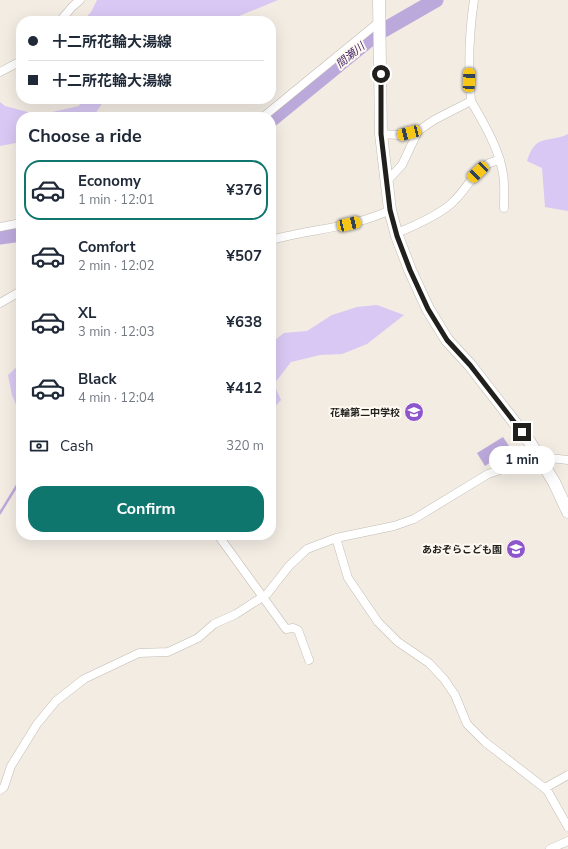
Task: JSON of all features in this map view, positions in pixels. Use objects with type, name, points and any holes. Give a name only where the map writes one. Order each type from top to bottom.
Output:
[{"type":"main road","points":[[379,0],[381,134],[386,182],[390,210],[410,270],[428,309],[447,340],[470,365],[540,457],[568,512]]},
{"type":"street","points":[[64,16],[80,0]]},
{"type":"street","points":[[474,0],[470,46],[469,80],[471,101],[488,129],[500,160],[504,175],[504,208]]},
{"type":"street","points":[[269,112],[379,24]]},
{"type":"street","points":[[0,72],[16,64]]},
{"type":"street","points":[[381,134],[400,135],[418,131],[434,120],[471,101]]},
{"type":"street","points":[[386,182],[402,165],[418,131]]},
{"type":"street","points":[[397,233],[434,215],[455,201],[471,180],[486,165],[500,160]]},
{"type":"street","points":[[276,239],[288,235],[322,230],[376,217],[390,210]]},
{"type":"street","points":[[0,227],[16,224]]},
{"type":"street","points":[[0,303],[16,294]]},
{"type":"street","points":[[0,790],[4,787],[11,766],[37,724],[56,701],[84,679],[139,653],[168,652],[198,638],[214,624],[236,614],[267,594],[289,566],[307,549],[336,538],[394,526],[414,519],[488,474],[540,457],[568,460]]},
{"type":"street","points":[[336,538],[348,578],[378,622],[398,642],[429,663],[444,679],[455,695],[467,724],[485,742],[547,790],[568,827]]},
{"type":"street","points":[[222,540],[286,628],[298,630],[309,660]]},
{"type":"street","points":[[545,788],[568,775]]},
{"type":"street","points":[[550,849],[568,841]]},
{"type":"shaded area","points":[[97,0],[278,0],[239,16],[87,16]]},
{"type":"shaded area","points":[[0,102],[5,106],[28,112],[16,112],[16,143],[0,146]]},
{"type":"shaded area","points":[[80,104],[102,104],[96,112],[52,112],[79,106]]},
{"type":"shaded area","points":[[568,134],[568,211],[545,207],[542,168],[527,161],[530,152],[538,143]]},
{"type":"shaded area","points":[[377,305],[404,315],[367,344],[342,354],[320,355],[291,362],[276,381],[276,339],[284,333],[307,331],[332,315],[357,307]]},
{"type":"shaded area","points":[[16,368],[16,405],[12,395],[8,375]]},
{"type":"shaded area","points":[[276,389],[281,400],[276,406]]},
{"type":"shaded area","points":[[503,437],[511,449],[485,466],[477,453]]},
{"type":"waterway","name":"間瀬川","points":[[276,116],[375,35],[436,0]]},
{"type":"waterway","name":"間瀬川","points":[[0,237],[16,235]]},
{"type":"waterway","points":[[0,513],[16,487]]},
{"type":"place","name":"花輪第二中学校","points":[[414,412]]},
{"type":"place","name":"あおぞらこども園","points":[[516,549]]},
{"type":"route","points":[[381,74],[381,134],[390,210],[397,236],[410,270],[428,309],[447,340],[470,365],[522,432]]}]
